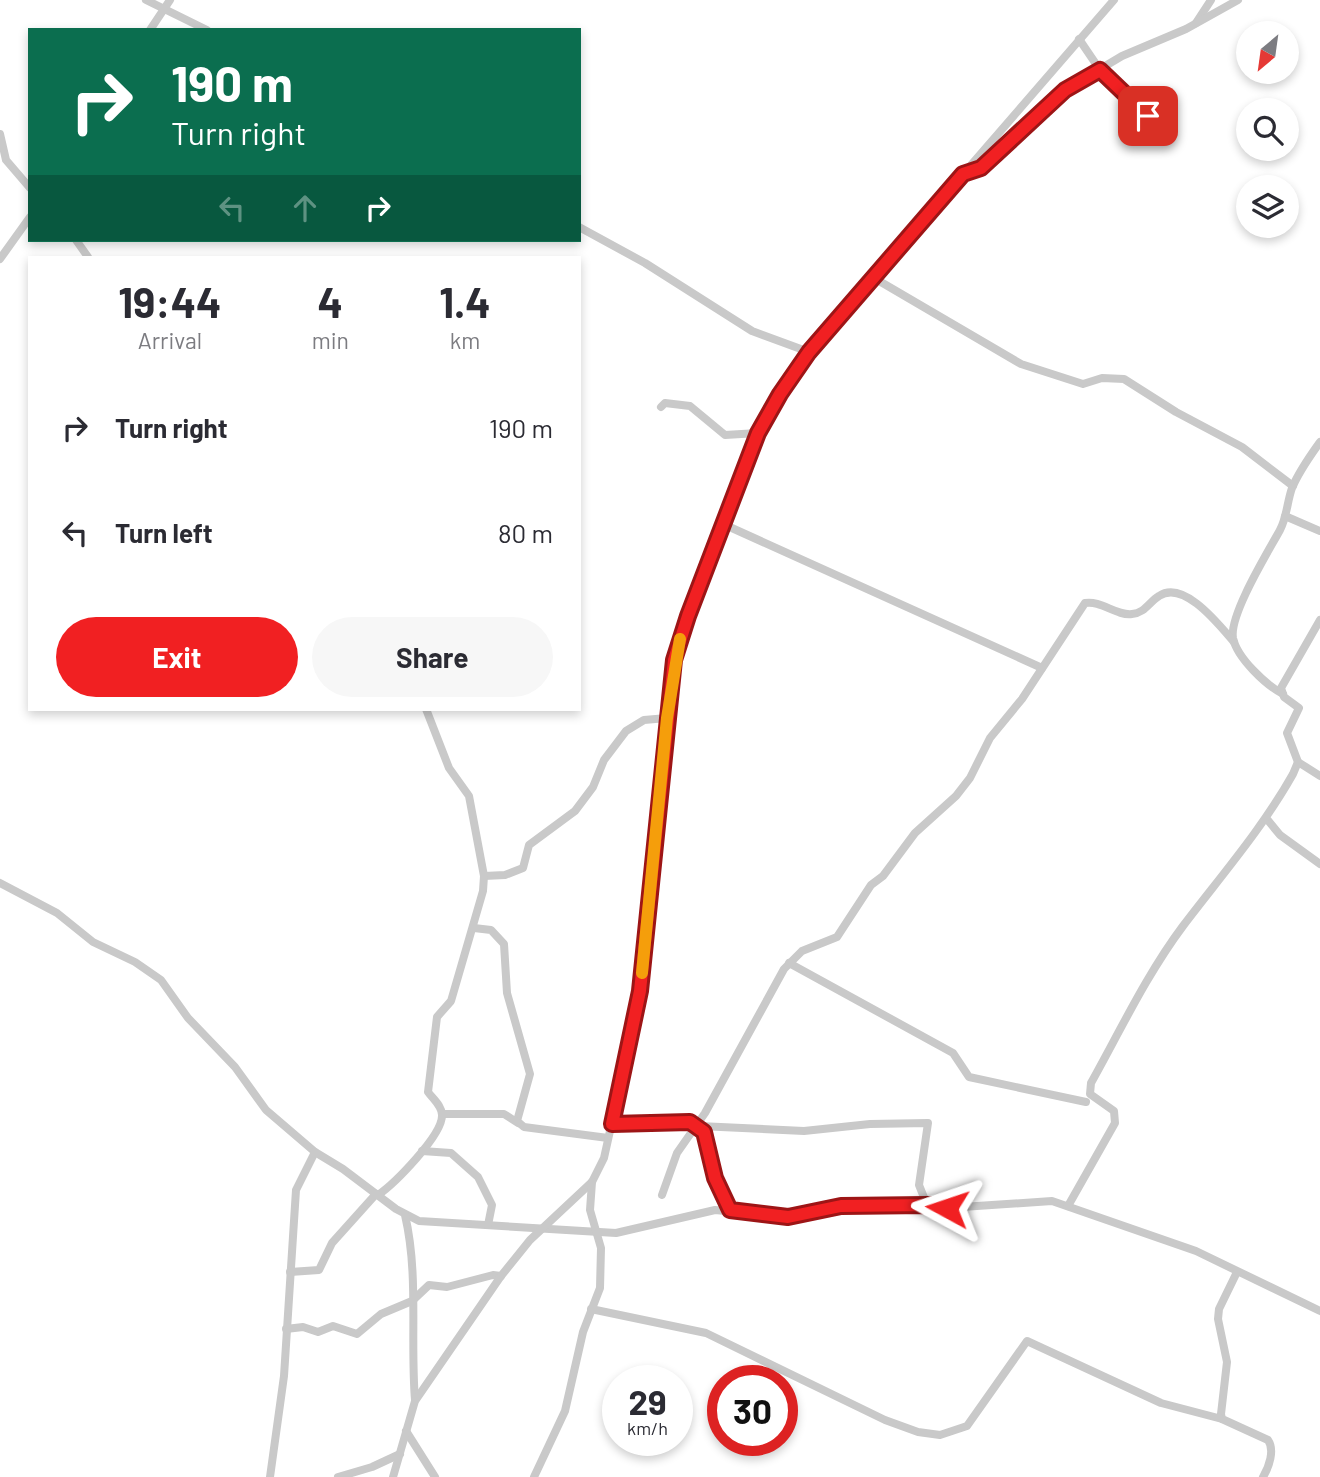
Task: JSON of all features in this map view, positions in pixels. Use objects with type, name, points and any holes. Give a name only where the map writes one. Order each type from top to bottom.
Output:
[{"type":"street","points":[[146,0],[203,28]]},
{"type":"street","points":[[151,28],[170,0]]},
{"type":"street","points":[[393,1477],[415,1401],[501,1276],[545,1226],[592,1182],[604,1158],[640,991],[667,718],[679,640],[758,433],[809,352],[1114,0]]},
{"type":"street","points":[[1194,25],[1212,0]]},
{"type":"street","points":[[963,174],[981,168],[1065,90],[1238,0]]},
{"type":"street","points":[[1079,39],[1100,70],[1162,132]]},
{"type":"street","points":[[0,134],[6,160],[28,186]]},
{"type":"street","points":[[0,259],[28,220]]},
{"type":"street","points":[[581,228],[645,263],[752,331],[809,352]]},
{"type":"street","points":[[874,278],[1021,363],[1083,384],[1102,378],[1124,379],[1177,412],[1242,447],[1293,486]]},
{"type":"street","points":[[661,407],[665,403],[688,405],[706,422],[728,436],[758,433]]},
{"type":"street","points":[[1234,642],[1233,633],[1241,604],[1285,516],[1293,486],[1320,442]]},
{"type":"street","points":[[1285,516],[1320,531]]},
{"type":"street","points":[[723,524],[1042,668]]},
{"type":"street","points":[[662,1195],[677,1153],[698,1125],[789,963],[802,951],[838,937],[870,885],[883,876],[915,833],[946,807],[970,778],[990,737],[1006,721],[1076,612],[1085,603],[1091,601],[1126,614],[1135,614],[1162,594],[1184,597],[1213,617],[1261,677],[1299,708],[1287,739],[1298,762],[1320,776]]},
{"type":"street","points":[[1286,696],[1281,688],[1320,620]]},
{"type":"street","points":[[290,1272],[319,1270],[331,1243],[422,1151],[437,1130],[442,1114],[428,1092],[437,1017],[451,1000],[474,928],[484,876],[469,796],[449,768],[427,711]]},
{"type":"street","points":[[484,876],[505,875],[523,868],[529,845],[575,811],[593,787],[604,760],[626,731],[644,720],[667,718]]},
{"type":"street","points":[[1068,1206],[1115,1124],[1114,1111],[1090,1094],[1091,1083],[1143,988],[1183,925],[1266,818],[1298,762]]},
{"type":"street","points":[[1266,818],[1288,841],[1320,864]]},
{"type":"street","points":[[0,883],[57,913],[93,942],[135,962],[161,980],[188,1018],[235,1067],[266,1111],[314,1152],[405,1215],[423,1223],[545,1226],[596,1232],[634,1231],[698,1213],[730,1210],[788,1217],[841,1206],[927,1205],[947,1208],[1052,1201],[1196,1251],[1320,1311]]},
{"type":"street","points":[[474,928],[491,930],[504,944],[507,993],[530,1074],[517,1116],[520,1124]]},
{"type":"street","points":[[789,963],[953,1053],[970,1077],[1086,1102]]},
{"type":"street","points":[[442,1114],[504,1114],[520,1124],[608,1138]]},
{"type":"street","points":[[612,1124],[659,1121],[804,1131],[870,1124],[928,1123],[919,1185],[927,1205]]},
{"type":"street","points":[[698,1125],[704,1132],[715,1178],[730,1210]]},
{"type":"street","points":[[422,1151],[451,1153],[478,1177],[492,1205],[488,1225]]},
{"type":"street","points":[[270,1477],[286,1329],[296,1190],[314,1152]]},
{"type":"street","points":[[534,1477],[565,1411],[591,1309],[600,1288],[601,1248],[590,1210],[592,1182]]},
{"type":"street","points":[[405,1215],[412,1246],[415,1401]]},
{"type":"street","points":[[1222,1419],[1220,1408],[1227,1362],[1218,1319],[1219,1309],[1237,1272]]},
{"type":"street","points":[[286,1329],[303,1327],[318,1332],[333,1326],[357,1334],[381,1314],[412,1301],[429,1285],[443,1287],[493,1275],[501,1276]]},
{"type":"street","points":[[591,1309],[706,1333],[885,1420],[918,1432],[940,1435],[967,1426],[1027,1341],[1161,1403],[1222,1419],[1268,1440],[1272,1453],[1263,1477]]},
{"type":"street","points":[[406,1431],[435,1477]]},
{"type":"street","points":[[338,1477],[372,1467],[400,1454]]},
{"type":"slow traffic","points":[[642,973],[667,718],[674,660],[680,639]]},
{"type":"route","points":[[947,1208],[883,1204],[841,1206],[788,1217],[730,1210],[715,1178],[704,1132],[695,1123],[659,1121],[612,1124],[631,1047],[640,991],[674,660],[679,640],[758,433],[780,394],[809,352],[963,174],[967,175],[981,168],[1065,90],[1100,70],[1148,116]]}]
